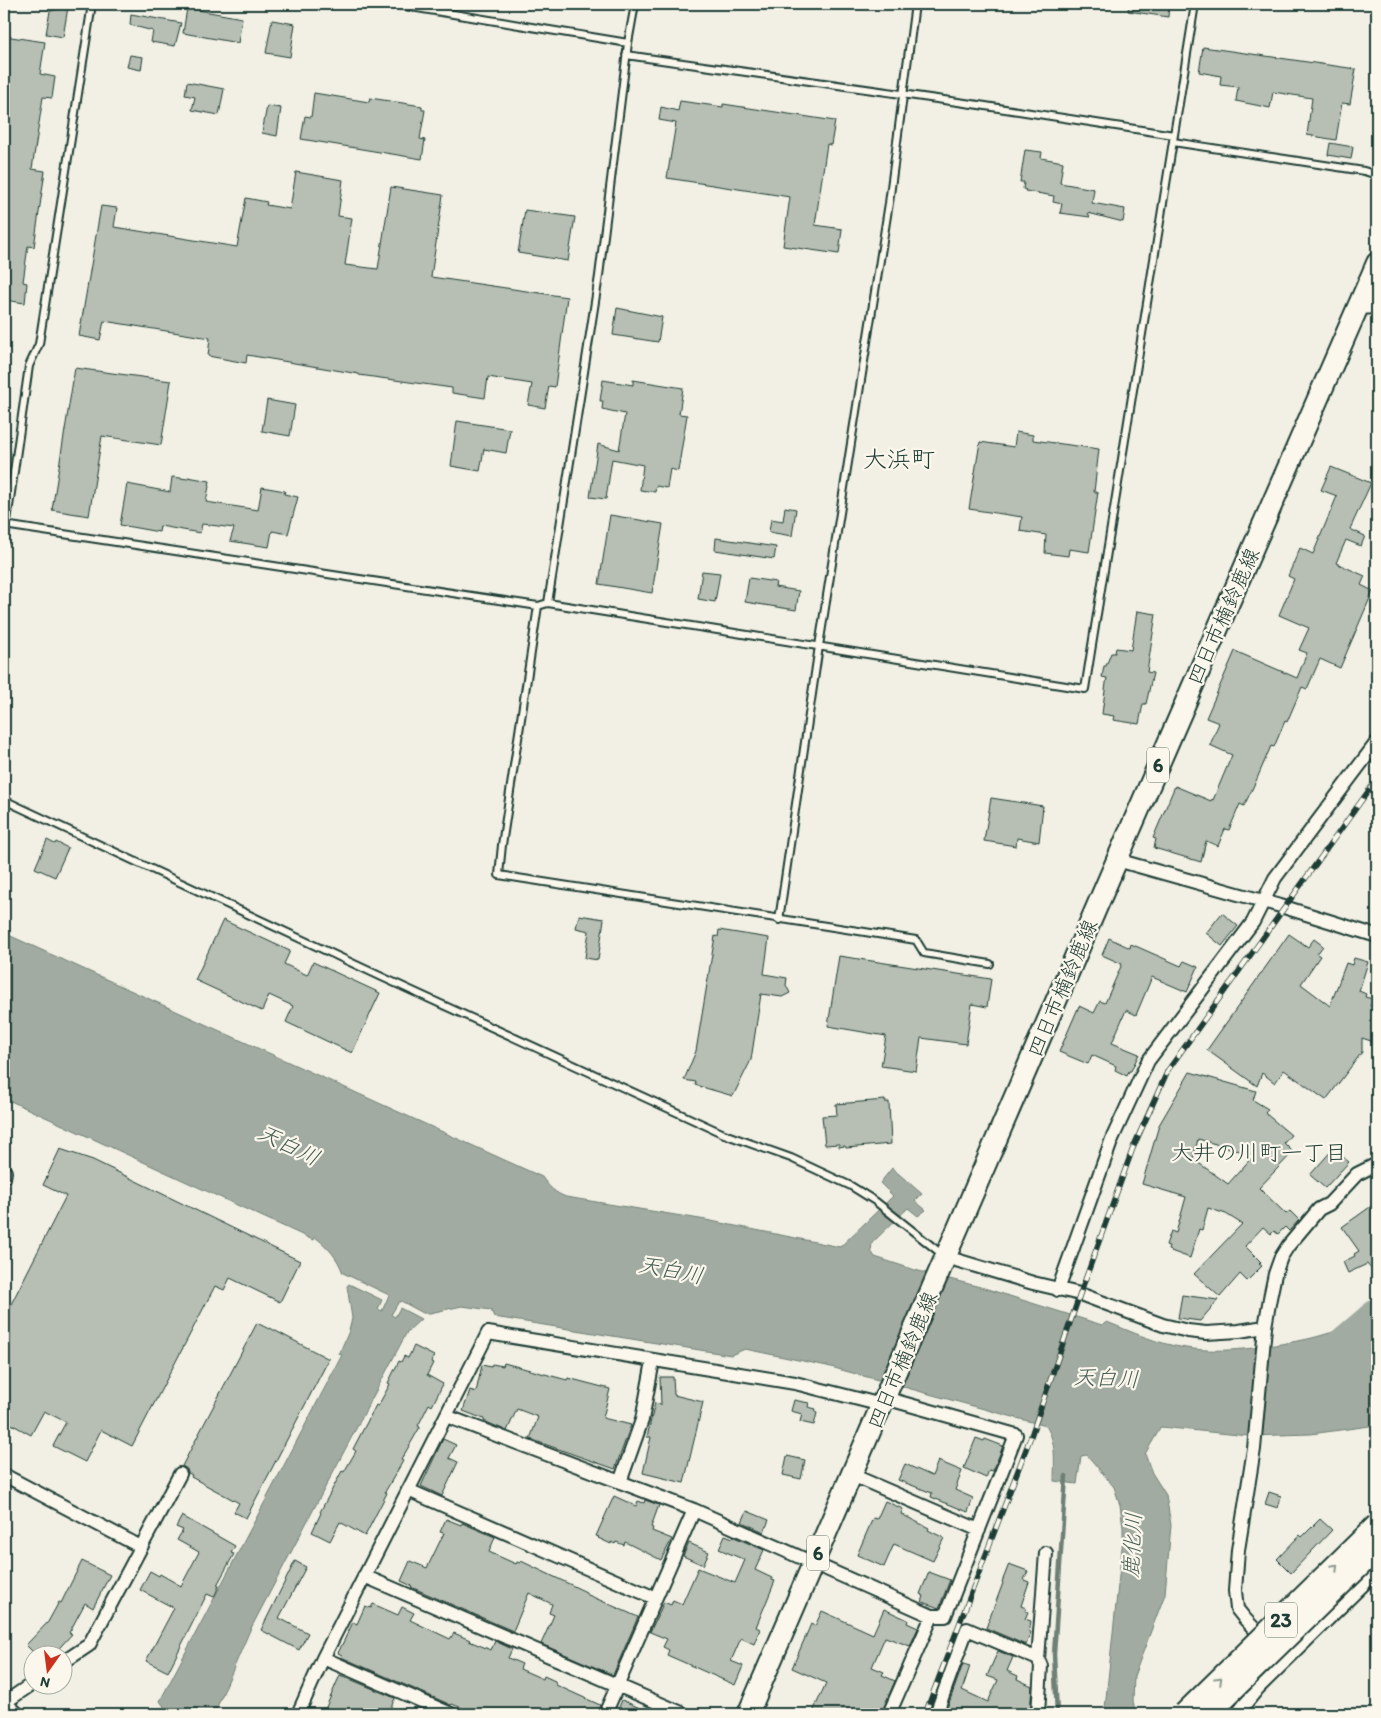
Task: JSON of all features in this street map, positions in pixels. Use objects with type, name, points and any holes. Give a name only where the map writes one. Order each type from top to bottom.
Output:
[{"type":"highway","name":"23","points":[[1184,1714],[1377,1525]]},
{"type":"highway","name":"23","points":[[1208,1714],[1377,1549]]},
{"type":"main road","name":"四日市楠鈴鹿線","points":[[748,1714],[1117,860],[1368,305],[1377,263]]},
{"type":"street","points":[[1058,1290],[1112,1139],[1148,1061],[1253,922],[1275,878],[1377,742]]},
{"type":"street","points":[[1117,860],[1264,901],[1377,936]]},
{"type":"street","points":[[1285,1661],[1245,1619],[1238,1609],[1235,1590],[1238,1550],[1254,1449],[1265,1327],[1275,1274],[1281,1257],[1288,1246],[1319,1209],[1329,1204],[1357,1174],[1377,1164]]},
{"type":"street","points":[[944,1263],[1080,1294],[1163,1325],[1188,1331],[1206,1333],[1265,1327]]},
{"type":"street","points":[[298,1714],[323,1658],[488,1333],[885,1398],[1016,1435],[945,1616],[932,1616],[694,1510],[446,1416]]},
{"type":"street","points":[[620,1482],[642,1420],[654,1360]]},
{"type":"street","points":[[72,1656],[89,1645],[180,1474]]},
{"type":"street","points":[[4,1475],[141,1547]]},
{"type":"street","points":[[852,1475],[979,1530]]},
{"type":"street","points":[[408,1490],[655,1598]]},
{"type":"street","points":[[605,1714],[694,1510]]},
{"type":"street","points":[[1038,1714],[1041,1666],[1038,1659],[1046,1553]]},
{"type":"street","points":[[1237,1714],[1258,1688],[1377,1571]]},
{"type":"street","points":[[364,1576],[684,1714]]},
{"type":"street","points":[[889,1714],[932,1616]]},
{"type":"street","points":[[936,1714],[967,1629],[1038,1659]]},
{"type":"street","points":[[323,1658],[451,1714]]},
{"type":"street","points":[[15,1714],[4,1704],[22,1691]]},
{"type":"lane","points":[[4,542],[29,366],[39,344],[92,4]]},
{"type":"lane","points":[[393,4],[628,43]]},
{"type":"lane","points":[[548,603],[599,276],[626,55],[635,4]]},
{"type":"lane","points":[[779,920],[819,646],[889,203],[915,4]]},
{"type":"lane","points":[[5,525],[538,606],[548,603],[1085,689],[1195,4]]},
{"type":"lane","points":[[626,55],[979,105],[1364,171],[1377,175]]},
{"type":"lane","points":[[538,606],[499,875],[916,940],[924,953],[990,964]]},
{"type":"lane","points":[[4,800],[724,1134],[791,1158],[851,1186],[876,1201],[944,1263]]},
{"type":"water","points":[[4,933],[542,1177],[552,1189],[566,1197],[706,1220],[840,1247],[893,1196],[880,1183],[892,1168],[922,1194],[915,1201],[926,1210],[918,1216],[908,1208],[872,1243],[871,1251],[875,1257],[915,1270],[984,1288],[1102,1325],[1107,1322],[1155,1341],[1186,1348],[1230,1350],[1260,1347],[1303,1340],[1360,1326],[1377,1326],[1377,1425],[1311,1434],[1248,1436],[1161,1427],[1145,1454],[1152,1473],[1166,1495],[1171,1525],[1165,1594],[1134,1676],[1133,1701],[1136,1714],[1106,1714],[1105,1708],[1123,1538],[1120,1505],[1114,1487],[1087,1455],[1081,1456],[1077,1484],[1054,1481],[1052,1439],[1046,1426],[827,1366],[745,1349],[731,1355],[494,1317],[491,1310],[462,1306],[423,1313],[401,1301],[391,1315],[395,1317],[400,1308],[421,1319],[407,1332],[250,1630],[214,1714],[169,1714],[160,1701],[342,1355],[339,1354],[349,1331],[352,1318],[347,1286],[349,1284],[382,1300],[378,1309],[382,1311],[389,1295],[343,1273],[332,1253],[315,1237],[313,1240],[4,1098]]},
{"type":"building","points":[[1129,4],[1169,4],[1168,17],[1128,11]]},
{"type":"building","points":[[68,7],[63,37],[46,34],[50,11]]},
{"type":"building","points":[[187,8],[242,18],[238,43],[183,33]]},
{"type":"building","points":[[131,14],[181,23],[175,46],[151,42],[153,31],[130,25]]},
{"type":"building","points":[[272,20],[295,24],[290,57],[266,53]]},
{"type":"building","points":[[4,36],[45,42],[40,74],[55,77],[52,98],[43,97],[32,169],[45,171],[34,247],[28,246],[23,282],[27,283],[25,303],[4,300]]},
{"type":"building","points":[[1203,47],[1356,69],[1350,104],[1342,103],[1336,140],[1307,135],[1312,98],[1273,92],[1270,108],[1236,101],[1238,87],[1220,85],[1221,76],[1199,72]]},
{"type":"building","points":[[130,55],[143,57],[141,70],[127,67]]},
{"type":"building","points":[[187,82],[224,89],[219,115],[192,110],[195,97],[185,95]]},
{"type":"building","points":[[314,93],[369,102],[370,98],[422,106],[422,110],[425,110],[420,139],[425,140],[422,159],[301,139],[305,116],[311,117]]},
{"type":"building","points":[[680,101],[723,107],[723,104],[835,121],[831,145],[827,144],[815,225],[842,229],[839,254],[783,246],[790,197],[667,178],[676,123],[659,120],[661,107],[678,111]]},
{"type":"building","points":[[267,106],[281,108],[277,136],[262,133]]},
{"type":"building","points":[[1330,143],[1353,147],[1351,159],[1328,155]]},
{"type":"building","points":[[1025,150],[1042,152],[1041,158],[1063,162],[1060,183],[1094,189],[1092,203],[1125,209],[1123,222],[1088,213],[1090,217],[1060,213],[1062,204],[1053,202],[1054,196],[1025,191],[1023,189],[1024,182],[1020,182]]},
{"type":"building","points":[[296,172],[343,180],[338,216],[352,218],[345,265],[378,269],[391,187],[443,195],[431,277],[567,297],[555,387],[549,386],[545,408],[528,405],[532,384],[488,377],[485,398],[452,393],[452,388],[359,375],[247,355],[246,363],[208,356],[210,338],[104,321],[100,340],[79,336],[101,206],[117,208],[114,227],[237,247],[246,198],[267,202],[266,205],[290,209]]},
{"type":"building","points":[[525,210],[575,217],[568,261],[518,253]]},
{"type":"building","points":[[617,308],[662,317],[658,342],[613,335]]},
{"type":"building","points":[[75,368],[171,381],[161,445],[102,436],[89,516],[52,510]]},
{"type":"building","points":[[603,380],[633,385],[633,380],[683,388],[679,414],[687,415],[678,471],[670,469],[667,488],[656,486],[655,492],[640,490],[643,465],[612,459],[606,499],[590,497],[598,444],[619,450],[625,414],[602,409],[603,401],[600,401]]},
{"type":"building","points":[[267,400],[295,405],[290,436],[262,431]]},
{"type":"building","points":[[457,421],[510,429],[506,453],[484,449],[480,471],[451,466]]},
{"type":"building","points":[[1016,432],[1033,435],[1033,440],[1099,449],[1094,492],[1098,492],[1089,552],[1069,549],[1068,556],[1045,553],[1046,535],[1020,531],[1022,517],[969,509],[980,442],[1014,447]]},
{"type":"building","points":[[1331,467],[1371,483],[1350,529],[1365,536],[1361,546],[1346,540],[1336,563],[1365,576],[1361,585],[1373,591],[1340,668],[1320,659],[1307,689],[1302,687],[1274,747],[1271,746],[1244,806],[1240,804],[1229,830],[1225,829],[1218,846],[1206,841],[1201,862],[1154,848],[1156,839],[1153,838],[1175,786],[1211,801],[1213,800],[1232,755],[1210,745],[1219,723],[1206,718],[1235,651],[1297,678],[1307,653],[1299,650],[1309,628],[1279,615],[1294,579],[1288,576],[1300,548],[1313,554],[1337,496],[1321,490]]},
{"type":"building","points":[[172,477],[188,479],[188,477],[210,481],[206,502],[258,510],[262,487],[285,491],[284,494],[298,497],[288,534],[272,531],[269,547],[230,541],[234,528],[202,524],[200,533],[160,526],[159,532],[120,525],[127,484],[170,492]]},
{"type":"building","points":[[785,507],[796,509],[792,536],[769,532],[771,519],[783,521]]},
{"type":"building","points":[[610,515],[663,524],[652,593],[599,584]]},
{"type":"building","points":[[716,538],[776,547],[774,559],[715,550]]},
{"type":"building","points":[[702,571],[720,573],[715,602],[698,599]]},
{"type":"building","points":[[749,578],[776,582],[775,587],[799,591],[796,610],[745,602]]},
{"type":"building","points":[[1137,611],[1156,614],[1147,672],[1153,673],[1139,724],[1113,720],[1114,716],[1102,714],[1107,678],[1102,677],[1104,666],[1106,666],[1111,653],[1115,653],[1116,648],[1131,650]]},
{"type":"building","points":[[991,798],[1043,806],[1039,842],[1017,838],[1016,846],[984,841]]},
{"type":"building","points":[[47,840],[68,848],[55,877],[35,868]]},
{"type":"building","points":[[1222,913],[1238,926],[1222,946],[1206,933]]},
{"type":"building","points":[[579,915],[604,919],[598,960],[585,958],[589,931],[576,928]]},
{"type":"building","points":[[223,920],[290,951],[284,964],[307,975],[313,962],[380,993],[352,1053],[286,1022],[293,1006],[269,995],[262,1011],[195,980]]},
{"type":"building","points":[[719,930],[769,938],[764,974],[787,978],[786,985],[790,993],[782,997],[761,994],[751,1060],[733,1096],[695,1085],[696,1082],[684,1080],[696,1051],[715,936],[718,937]]},
{"type":"building","points":[[1289,934],[1308,947],[1314,939],[1323,946],[1317,954],[1320,956],[1301,984],[1330,1006],[1346,963],[1352,965],[1354,958],[1368,962],[1359,991],[1366,994],[1365,997],[1373,999],[1370,1006],[1377,1009],[1377,1043],[1362,1038],[1362,1052],[1326,1100],[1284,1070],[1275,1083],[1262,1073],[1257,1086],[1207,1050]]},
{"type":"building","points":[[1109,938],[1130,948],[1131,944],[1181,966],[1184,961],[1198,967],[1187,992],[1152,977],[1136,1015],[1126,1010],[1112,1043],[1139,1054],[1127,1076],[1115,1070],[1116,1066],[1092,1055],[1088,1064],[1059,1052],[1079,1006],[1094,1013],[1100,1001],[1105,1003],[1122,964],[1102,955]]},
{"type":"building","points":[[839,956],[991,979],[987,1007],[972,1004],[966,1044],[921,1038],[916,1071],[881,1066],[886,1036],[828,1026]]},
{"type":"building","points":[[1190,1072],[1256,1091],[1253,1100],[1268,1109],[1265,1113],[1291,1135],[1284,1143],[1293,1152],[1259,1188],[1286,1214],[1290,1211],[1299,1220],[1289,1231],[1285,1227],[1278,1234],[1274,1231],[1271,1234],[1263,1227],[1245,1246],[1261,1262],[1259,1264],[1262,1266],[1247,1281],[1240,1274],[1220,1297],[1194,1274],[1242,1224],[1226,1214],[1208,1208],[1202,1230],[1199,1229],[1190,1258],[1168,1250],[1169,1246],[1166,1245],[1171,1231],[1176,1233],[1186,1197],[1142,1184],[1159,1125]],"holes":[[[1198,1139],[1254,1155],[1228,1184],[1193,1159]]]},
{"type":"building","points":[[885,1100],[885,1102],[889,1102],[891,1144],[846,1148],[845,1146],[839,1147],[839,1144],[825,1145],[822,1116],[837,1115],[836,1104]]},
{"type":"building","points":[[60,1149],[93,1160],[300,1261],[280,1302],[230,1278],[224,1290],[215,1286],[132,1446],[101,1430],[85,1462],[53,1446],[66,1422],[44,1411],[31,1435],[4,1420],[4,1348],[10,1335],[4,1332],[4,1318],[66,1196],[43,1185]]},
{"type":"building","points":[[1333,1149],[1349,1162],[1325,1188],[1310,1175]]},
{"type":"building","points":[[1377,1202],[1377,1276],[1367,1264],[1348,1273],[1343,1262],[1355,1256],[1354,1254],[1359,1251],[1342,1227]]},
{"type":"building","points":[[1182,1295],[1218,1300],[1200,1321],[1178,1318]]},
{"type":"building","points":[[257,1323],[329,1359],[246,1518],[234,1512],[239,1503],[191,1477],[192,1475],[182,1466]]},
{"type":"building","points":[[414,1346],[434,1356],[427,1375],[443,1384],[432,1406],[429,1404],[418,1426],[420,1427],[401,1460],[403,1461],[385,1492],[387,1493],[365,1536],[340,1522],[330,1541],[312,1532],[320,1512],[342,1471],[344,1472],[356,1451],[353,1449],[376,1405],[378,1406],[390,1384],[388,1383],[399,1361],[401,1362],[404,1356],[408,1358]]},
{"type":"building","points":[[504,1363],[567,1380],[568,1378],[610,1389],[603,1418],[631,1425],[615,1469],[530,1439],[538,1417],[517,1409],[507,1431],[463,1411],[470,1390],[476,1392],[482,1365],[491,1367],[492,1364],[503,1366]]},
{"type":"building","points":[[660,1377],[673,1377],[674,1395],[703,1402],[684,1483],[643,1473],[651,1437],[647,1437],[655,1403],[661,1405]]},
{"type":"building","points":[[794,1400],[809,1403],[808,1407],[816,1409],[814,1425],[800,1422],[802,1414],[791,1411]]},
{"type":"building","points":[[976,1438],[984,1441],[985,1439],[1003,1446],[993,1471],[989,1470],[986,1478],[964,1468]]},
{"type":"building","points":[[443,1439],[456,1445],[449,1458],[458,1462],[442,1496],[421,1486]]},
{"type":"building","points":[[787,1456],[805,1460],[801,1479],[783,1475]]},
{"type":"building","points":[[938,1461],[962,1471],[955,1490],[973,1498],[968,1512],[931,1497],[932,1493],[898,1480],[905,1464],[932,1476]]},
{"type":"building","points":[[1269,1492],[1281,1496],[1278,1508],[1265,1504]]},
{"type":"building","points":[[614,1496],[636,1506],[638,1501],[644,1503],[645,1500],[659,1505],[651,1527],[653,1528],[652,1531],[672,1539],[661,1560],[625,1542],[624,1545],[616,1542],[615,1544],[611,1542],[611,1544],[596,1536]]},
{"type":"building","points":[[885,1501],[903,1509],[901,1514],[944,1538],[933,1561],[894,1544],[884,1567],[857,1555],[873,1518],[877,1519]]},
{"type":"building","points":[[747,1511],[769,1520],[764,1532],[742,1522]]},
{"type":"building","points":[[182,1516],[235,1546],[231,1553],[234,1554],[217,1585],[219,1586],[214,1597],[207,1594],[168,1672],[146,1661],[174,1608],[140,1590],[150,1571],[159,1576],[160,1574],[181,1586],[199,1552],[177,1540],[183,1530],[176,1527]]},
{"type":"building","points":[[446,1519],[461,1525],[462,1523],[495,1537],[489,1552],[516,1564],[521,1561],[586,1592],[586,1594],[638,1617],[613,1675],[541,1644],[554,1615],[549,1613],[552,1604],[529,1593],[513,1631],[401,1581],[410,1561],[427,1568],[444,1533],[440,1532]]},
{"type":"building","points":[[1320,1519],[1332,1530],[1291,1573],[1277,1559],[1300,1535],[1302,1537]]},
{"type":"building","points":[[725,1535],[764,1550],[755,1570],[775,1581],[756,1627],[760,1629],[754,1644],[741,1638],[731,1661],[743,1666],[735,1685],[667,1655],[669,1650],[663,1647],[667,1639],[650,1632],[664,1602],[671,1605],[673,1600],[682,1604],[698,1568],[735,1583],[745,1560],[719,1549]]},
{"type":"building","points":[[689,1543],[709,1552],[703,1565],[683,1556]]},
{"type":"building","points":[[82,1561],[110,1575],[93,1608],[85,1603],[69,1633],[72,1634],[61,1646],[27,1646],[48,1622],[59,1602],[61,1603]]},
{"type":"building","points":[[295,1561],[306,1567],[279,1618],[308,1633],[299,1650],[261,1630]]},
{"type":"building","points":[[1009,1564],[1028,1571],[1024,1580],[1029,1582],[1021,1606],[1026,1608],[1025,1611],[1028,1612],[1025,1619],[1031,1621],[1029,1632],[1031,1632],[1026,1645],[986,1628]]},
{"type":"building","points":[[929,1572],[950,1580],[939,1608],[922,1602],[924,1596],[920,1594]]},
{"type":"building","points":[[373,1604],[398,1615],[402,1607],[414,1613],[410,1620],[450,1639],[454,1633],[491,1650],[495,1641],[512,1649],[508,1658],[522,1664],[520,1669],[543,1679],[544,1676],[555,1681],[556,1685],[600,1705],[597,1714],[489,1714],[480,1710],[479,1714],[476,1714],[341,1657],[342,1655],[338,1653],[353,1622],[357,1624],[365,1606],[371,1608]]},
{"type":"building","points":[[884,1609],[908,1620],[907,1623],[918,1628],[910,1646],[885,1637],[872,1667],[884,1672],[882,1675],[895,1681],[881,1714],[812,1714],[826,1683],[792,1668],[811,1624],[815,1626],[822,1611],[873,1634]]},
{"type":"building","points":[[998,1651],[1013,1657],[1007,1671],[1018,1676],[1017,1679],[1032,1686],[1030,1714],[945,1714],[963,1664],[970,1666],[962,1690],[988,1702],[998,1680],[987,1676]]},
{"type":"building","points":[[340,1675],[395,1698],[388,1714],[323,1714]]},
{"type":"building","points":[[622,1700],[653,1714],[614,1714],[615,1711],[617,1712]]},
{"type":"waterway","points":[[1330,1352],[1377,1312]]},
{"type":"waterway","points":[[1057,1714],[1054,1654],[1066,1476]]},
{"type":"railway","points":[[925,1714],[1031,1436],[1133,1148],[1168,1070],[1377,779]]},
{"type":"district","name":"大浜町","points":[[899,458]]},
{"type":"district","name":"大井の川町一丁目","points":[[1259,1152]]},
{"type":"water label","name":"天白川","points":[[289,1145]]},
{"type":"water label","name":"天白川","points":[[671,1270]]},
{"type":"water label","name":"天白川","points":[[1106,1378]]},
{"type":"water label","name":"鹿化川","points":[[1132,1545]]}]
